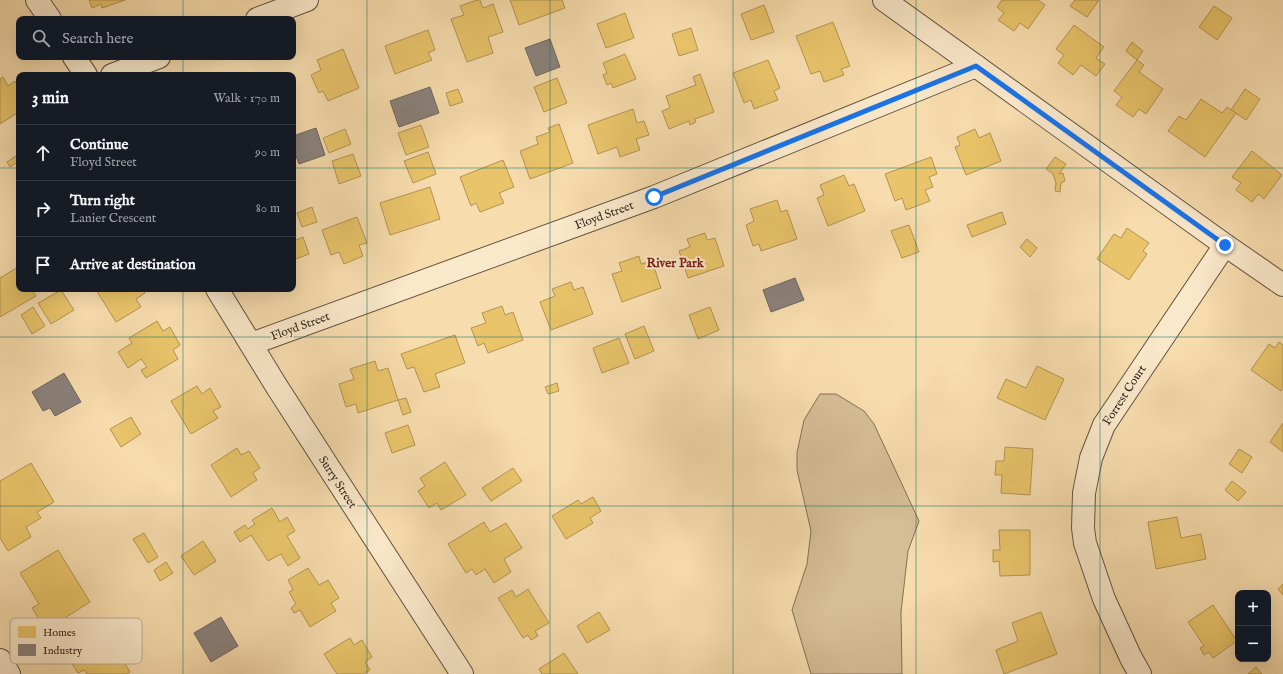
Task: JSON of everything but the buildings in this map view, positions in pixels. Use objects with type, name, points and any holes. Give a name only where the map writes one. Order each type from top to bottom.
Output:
[{"type":"street","points":[[37,0],[48,16]]},
{"type":"street","points":[[265,16],[306,0]]},
{"type":"street","points":[[884,0],[1283,285]]},
{"type":"street","points":[[76,60],[84,72]]},
{"type":"street","points":[[120,72],[150,60]]},
{"type":"street","name":"Floyd Street","points":[[250,344],[654,197],[976,66]]},
{"type":"street","name":"Forrest Court","points":[[1140,674],[1104,599],[1085,543],[1083,528],[1084,493],[1090,458],[1104,425],[1225,245]]},
{"type":"street","name":"Surry Street","points":[[219,292],[281,394],[462,674]]},
{"type":"street","points":[[0,660],[9,674]]},
{"type":"shaded area","points":[[820,394],[836,394],[864,411],[874,424],[919,521],[908,551],[901,612],[902,674],[811,674],[792,610],[807,564],[811,531],[797,470],[797,453],[804,420]]},
{"type":"district","name":"River Park","points":[[675,262]]},
{"type":"route","points":[[654,197],[976,66],[1225,245]]}]
